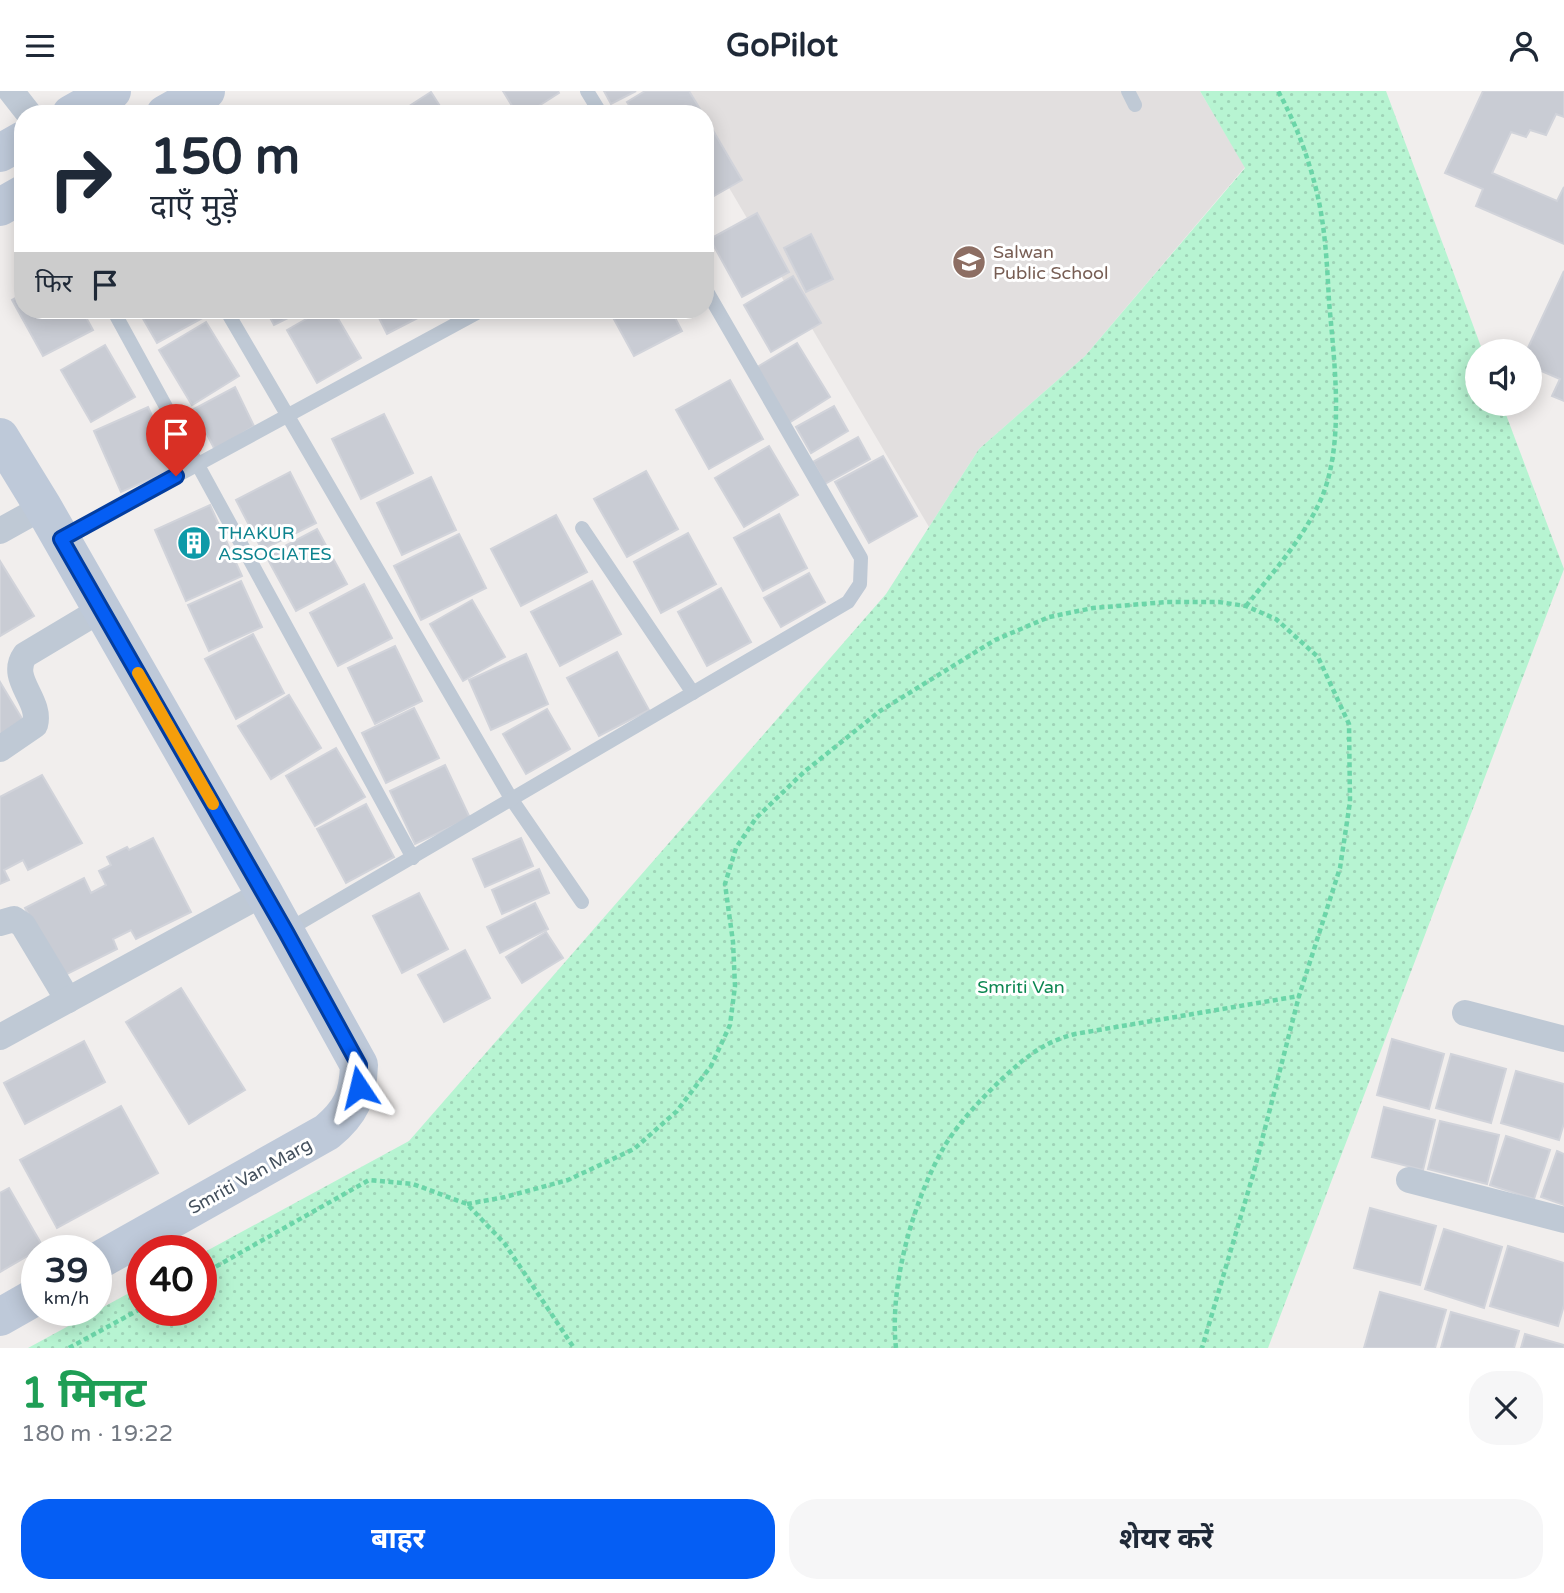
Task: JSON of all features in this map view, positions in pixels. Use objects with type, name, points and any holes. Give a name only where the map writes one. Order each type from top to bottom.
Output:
[{"type":"street","points":[[11,91],[22,105]]},
{"type":"street","points":[[87,105],[112,91]]},
{"type":"street","points":[[181,105],[206,91]]},
{"type":"street","name":"Smriti Van Marg","points":[[0,437],[102,609],[359,1065],[359,1087],[350,1107],[340,1121],[327,1132],[112,1253]]},
{"type":"street","points":[[0,531],[52,523]]},
{"type":"street","points":[[0,749],[35,725],[38,715],[19,672],[25,655],[102,609]]},
{"type":"street","points":[[0,1037],[264,893]]},
{"type":"street","points":[[0,923],[14,919],[23,925],[68,1000]]},
{"type":"street","points":[[1465,1013],[1564,1039]]},
{"type":"street","points":[[1409,1180],[1564,1220]]},
{"type":"street","points":[[0,1317],[21,1305]]},
{"type":"lane","points":[[1128,91],[1135,105]]},
{"type":"lane","points":[[286,932],[848,602],[860,584],[861,558],[714,304]]},
{"type":"lane","points":[[118,319],[413,858]]},
{"type":"lane","points":[[231,319],[512,800],[582,902]]},
{"type":"lane","points":[[52,523],[196,465],[454,319]]},
{"type":"lane","points":[[582,528],[693,693]]},
{"type":"path","points":[[1246,606],[1298,540],[1322,495],[1334,445],[1335,384],[1326,251],[1316,187],[1297,124],[1278,91]]},
{"type":"path","points":[[467,1204],[568,1180],[634,1149],[677,1111],[711,1066],[730,1025],[735,986],[733,942],[725,884],[736,848],[755,818],[804,772],[880,711],[995,641],[1049,617],[1093,608],[1167,602],[1219,602],[1246,606],[1276,619],[1318,657],[1349,724],[1350,802],[1340,868],[1299,996],[1253,1175],[1202,1348]]},
{"type":"path","points":[[896,1348],[898,1275],[917,1207],[944,1146],[983,1097],[1018,1065],[1052,1039],[1299,996]]},
{"type":"path","points":[[217,1266],[369,1180],[413,1184],[467,1204],[505,1244],[574,1348]]},
{"type":"path","points":[[69,1348],[126,1317]]},
{"type":"shaded area","name":"Salwan Public School","points":[[672,91],[1200,91],[1245,167],[1085,356],[979,449],[929,527],[714,162],[714,105],[680,105]]},
{"type":"green space","name":"Smriti Van","points":[[1200,91],[1386,91],[1478,339],[1465,339],[1465,416],[1507,416],[1564,569],[1268,1348],[28,1348],[68,1326],[112,1326],[112,1302],[126,1295],[126,1326],[217,1326],[217,1245],[409,1141],[886,594],[979,449],[1085,356],[1245,168]]},
{"type":"building","points":[[503,91],[559,93],[540,105],[512,105]]},
{"type":"building","points":[[604,91],[636,91],[611,104]]},
{"type":"building","points":[[645,91],[689,91],[698,105],[629,105],[627,102]]},
{"type":"building","points":[[1483,91],[1564,91],[1564,117],[1556,114],[1546,135],[1530,130],[1526,137],[1511,132],[1492,173],[1557,201],[1564,187],[1564,244],[1476,206],[1483,189],[1445,173]]},
{"type":"building","points":[[431,92],[439,105],[411,105]]},
{"type":"building","points":[[714,132],[742,180],[714,196]]},
{"type":"building","points":[[757,213],[789,272],[742,297],[714,246],[714,237]]},
{"type":"building","points":[[811,234],[833,279],[806,292],[784,248]]},
{"type":"building","points":[[1564,271],[1564,401],[1552,396],[1560,379],[1542,371],[1542,339],[1532,339]]},
{"type":"building","points":[[793,276],[821,323],[771,352],[744,305]]},
{"type":"building","points":[[23,319],[87,319],[93,330],[43,356]]},
{"type":"building","points":[[143,319],[201,319],[157,343]]},
{"type":"building","points":[[271,319],[286,319],[274,325]]},
{"type":"building","points":[[306,319],[338,319],[361,358],[317,383],[287,330]]},
{"type":"building","points":[[380,319],[416,319],[387,334]]},
{"type":"building","points":[[614,319],[676,319],[682,331],[634,356]]},
{"type":"building","points":[[206,322],[239,376],[192,405],[159,350]]},
{"type":"building","points":[[797,343],[830,397],[787,424],[754,369]]},
{"type":"building","points":[[105,345],[135,397],[91,422],[61,370]]},
{"type":"building","points":[[730,380],[763,439],[709,469],[676,410]]},
{"type":"building","points":[[235,387],[254,426],[215,450],[194,409]]},
{"type":"building","points":[[834,406],[848,431],[811,453],[796,427]]},
{"type":"building","points":[[148,407],[176,468],[121,492],[94,431]]},
{"type":"building","points":[[384,414],[413,473],[361,499],[332,439]]},
{"type":"building","points":[[858,437],[870,459],[825,484],[813,462]]},
{"type":"building","points":[[769,446],[798,495],[744,527],[715,478]]},
{"type":"building","points":[[883,456],[917,516],[869,543],[835,482]]},
{"type":"building","points":[[646,471],[678,529],[627,557],[594,499]]},
{"type":"building","points":[[290,472],[316,523],[262,550],[236,500]]},
{"type":"building","points":[[431,477],[456,530],[402,555],[377,503]]},
{"type":"building","name":"THAKUR ASSOCIATES","points":[[210,505],[242,576],[186,601],[155,530]]},
{"type":"building","points":[[779,514],[807,568],[763,591],[734,538]]},
{"type":"building","points":[[556,515],[587,572],[521,606],[491,549]]},
{"type":"building","points":[[317,529],[347,584],[296,611],[266,556]]},
{"type":"building","points":[[688,533],[716,584],[661,613],[634,562]]},
{"type":"building","points":[[459,534],[486,588],[421,620],[394,566]]},
{"type":"building","points":[[0,561],[34,616],[0,636]]},
{"type":"building","points":[[809,573],[825,602],[781,627],[764,598]]},
{"type":"building","points":[[241,581],[262,627],[209,651],[188,605]]},
{"type":"building","points":[[592,581],[621,634],[560,666],[531,612]]},
{"type":"building","points":[[364,584],[392,638],[338,666],[310,613]]},
{"type":"building","points":[[721,588],[751,642],[707,666],[678,612]]},
{"type":"building","points":[[472,600],[505,657],[463,681],[430,624]]},
{"type":"building","points":[[253,634],[284,693],[236,719],[205,659]]},
{"type":"building","points":[[395,646],[422,701],[375,724],[348,668]]},
{"type":"building","points":[[617,652],[649,710],[599,736],[567,678]]},
{"type":"building","points":[[526,654],[548,704],[491,730],[469,680]]},
{"type":"building","points":[[0,682],[24,722],[0,736]]},
{"type":"building","points":[[289,695],[321,748],[271,779],[238,726]]},
{"type":"building","points":[[414,708],[439,758],[386,783],[362,733]]},
{"type":"building","points":[[547,709],[570,749],[526,774],[503,734]]},
{"type":"building","points":[[336,748],[365,797],[315,826],[286,776]]},
{"type":"building","points":[[445,765],[470,818],[415,844],[390,791]]},
{"type":"building","points":[[42,775],[82,843],[28,870],[23,860],[4,870],[9,880],[0,884],[0,797]]},
{"type":"building","points":[[366,804],[394,857],[346,883],[317,829]]},
{"type":"building","points":[[153,838],[191,912],[136,939],[131,930],[113,939],[117,949],[61,977],[25,908],[84,878],[91,893],[106,885],[99,871],[111,865],[107,857]]},
{"type":"building","points":[[521,838],[533,866],[485,887],[473,859]]},
{"type":"building","points":[[539,869],[549,893],[502,914],[492,890]]},
{"type":"building","points":[[419,893],[448,949],[402,973],[373,916]]},
{"type":"building","points":[[535,903],[548,929],[500,953],[487,927]]},
{"type":"building","points":[[546,932],[563,958],[522,983],[506,957]]},
{"type":"building","points":[[465,950],[490,998],[444,1022],[418,975]]},
{"type":"building","points":[[181,988],[245,1090],[189,1124],[126,1022]]},
{"type":"building","points":[[1392,1039],[1444,1054],[1429,1109],[1377,1095]]},
{"type":"building","points":[[84,1041],[105,1082],[25,1124],[4,1083]]},
{"type":"building","points":[[1451,1054],[1506,1069],[1491,1123],[1436,1108]]},
{"type":"building","points":[[1516,1071],[1564,1084],[1564,1123],[1559,1140],[1501,1123]]},
{"type":"building","points":[[121,1106],[158,1173],[57,1228],[20,1160]]},
{"type":"building","points":[[1384,1107],[1435,1120],[1423,1170],[1372,1157]]},
{"type":"building","points":[[1440,1121],[1499,1135],[1487,1184],[1428,1169]]},
{"type":"building","points":[[1506,1136],[1550,1150],[1534,1199],[1490,1185]]},
{"type":"building","points":[[1557,1151],[1564,1154],[1564,1205],[1541,1197]]},
{"type":"building","points":[[9,1188],[36,1235],[21,1235],[21,1260],[0,1272],[0,1193]]},
{"type":"building","points":[[1370,1208],[1436,1226],[1420,1285],[1354,1268]]},
{"type":"building","points":[[1444,1229],[1502,1247],[1484,1308],[1425,1289]]},
{"type":"building","points":[[1508,1246],[1564,1263],[1564,1305],[1558,1326],[1490,1306]]},
{"type":"building","points":[[1380,1292],[1446,1310],[1435,1348],[1364,1348]]},
{"type":"building","points":[[1451,1312],[1519,1331],[1514,1348],[1441,1348]]},
{"type":"building","points":[[1525,1334],[1564,1345],[1564,1348],[1521,1348]]},
{"type":"slow traffic","points":[[138,673],[213,804]]},
{"type":"place","name":"Salwan Public School","points":[[969,262]]},
{"type":"place","name":"THAKUR ASSOCIATES","points":[[194,543]]},
{"type":"route","points":[[176,476],[61,539],[359,1065],[359,1087]]}]
